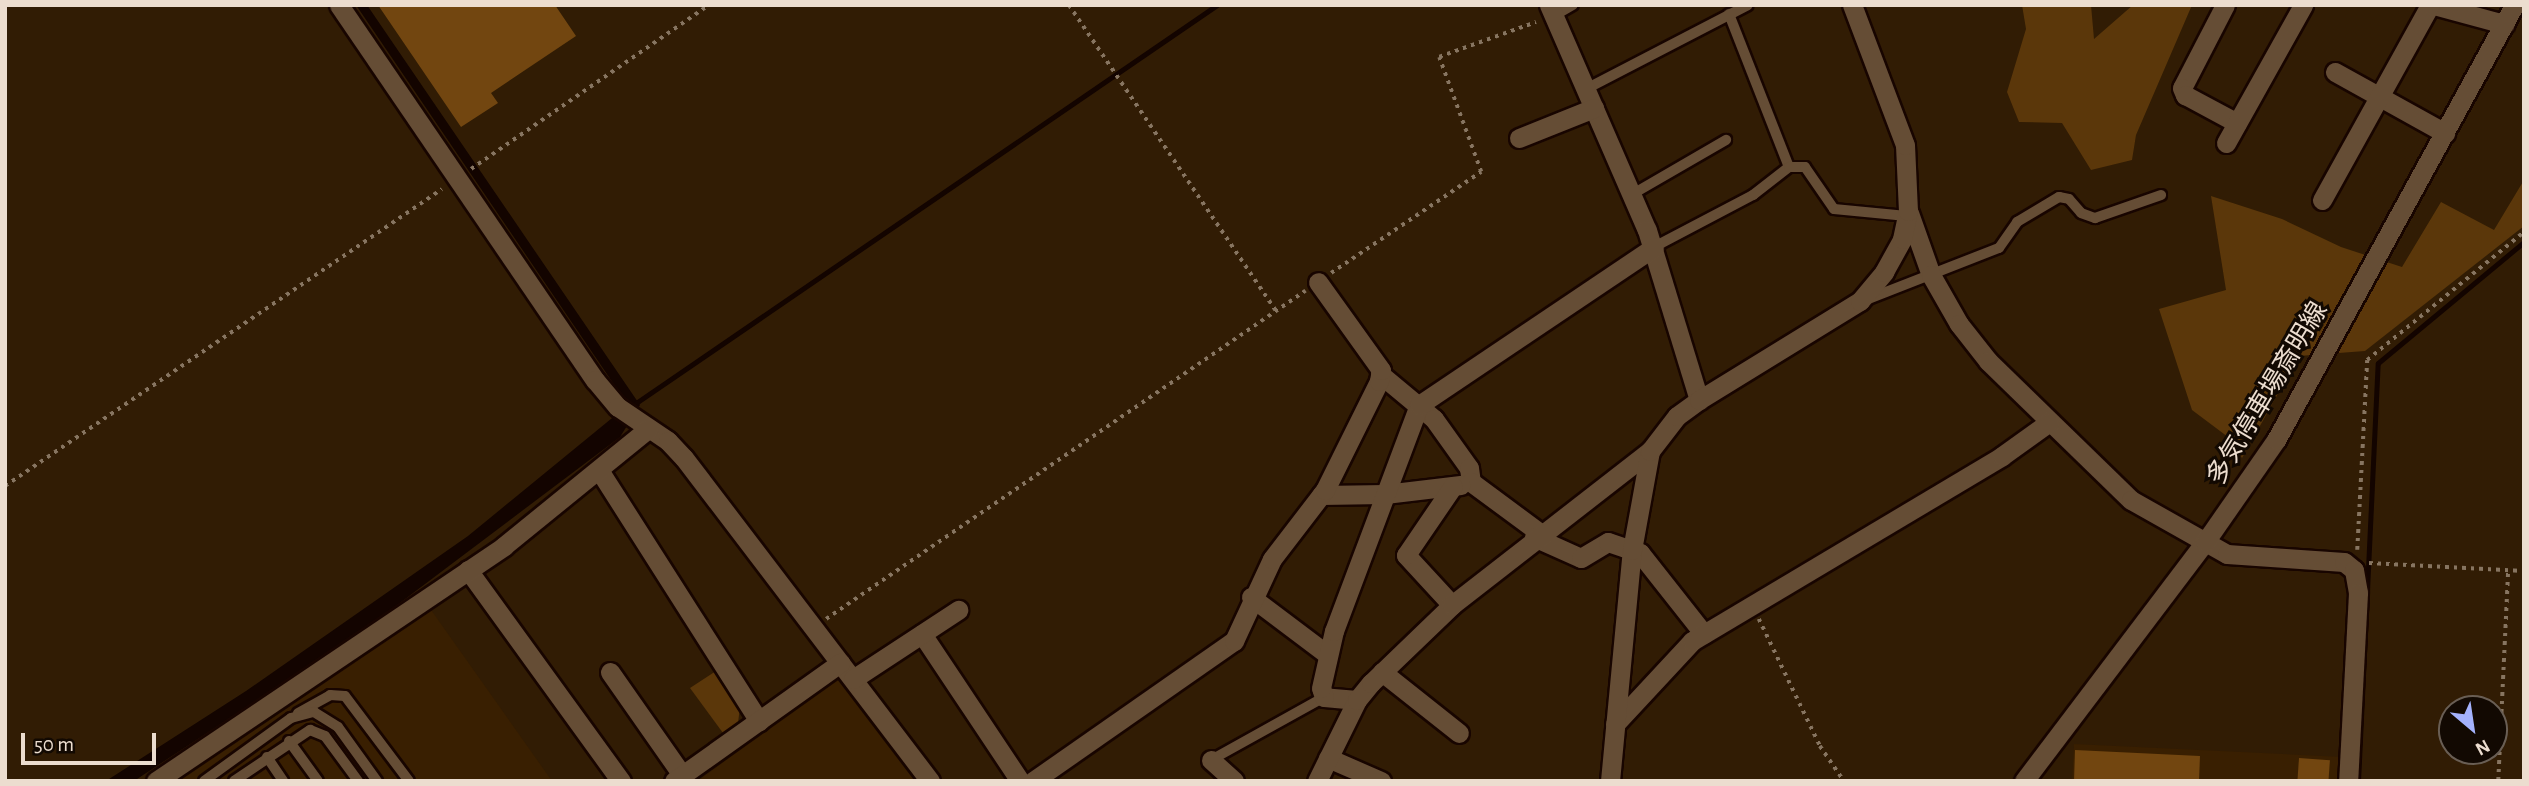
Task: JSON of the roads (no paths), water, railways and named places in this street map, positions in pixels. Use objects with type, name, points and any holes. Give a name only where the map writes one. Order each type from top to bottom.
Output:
[{"type":"street","points":[[340,5],[457,178],[618,407],[684,458],[930,781]]},
{"type":"street","points":[[1852,5],[1899,124],[1907,166],[1908,213],[1931,275],[1959,324],[1988,362],[2048,423],[2131,500],[2205,542],[2239,557],[2344,562],[2354,570],[2358,593],[2348,781]]},
{"type":"street","points":[[2225,5],[2182,88],[2185,95],[2237,123]]},
{"type":"street","points":[[2226,143],[2303,5]]},
{"type":"street","points":[[2322,200],[2432,5],[2504,24]]},
{"type":"street","name":"多気停車場斎明線","points":[[2026,780],[2205,542],[2294,411],[2514,5]]},
{"type":"street","points":[[1550,11],[1654,247],[1699,400]]},
{"type":"street","points":[[2336,72],[2445,133]]},
{"type":"street","points":[[1519,138],[1594,108]]},
{"type":"street","points":[[1317,781],[1357,700],[1382,672],[1452,605],[1537,535],[1650,451],[1677,416],[1860,301],[1891,262],[1908,213]]},
{"type":"street","points":[[1357,700],[1324,697],[1321,688],[1328,655],[1419,405],[1654,247]]},
{"type":"street","points":[[1318,282],[1380,374],[1419,405],[1469,468],[1462,484],[1406,555],[1452,605]]},
{"type":"street","points":[[1033,781],[1234,641],[1251,597],[1272,559],[1321,495],[1380,374]]},
{"type":"street","points":[[1615,724],[1692,641],[2002,456],[2048,423]]},
{"type":"street","points":[[156,781],[468,570],[599,470],[643,426]]},
{"type":"street","points":[[1610,781],[1632,550],[1650,451]]},
{"type":"street","points":[[599,470],[759,721]]},
{"type":"street","points":[[1321,495],[1385,494],[1462,484],[1537,535],[1581,558],[1608,542],[1632,550],[1704,634]]},
{"type":"street","points":[[468,570],[621,781]]},
{"type":"street","points":[[1251,597],[1328,655]]},
{"type":"street","points":[[853,679],[958,610]]},
{"type":"street","points":[[922,634],[1020,781]]},
{"type":"street","points":[[610,672],[678,778],[840,663]]},
{"type":"street","points":[[1382,672],[1459,733]]},
{"type":"street","points":[[1328,758],[1381,781]]},
{"type":"street","points":[[1211,760],[1234,781]]},
{"type":"lane","points":[[1550,11],[1573,5]]},
{"type":"lane","points":[[1586,89],[1748,5]]},
{"type":"lane","points":[[1729,14],[1789,167]]},
{"type":"lane","points":[[1631,195],[1726,140]]},
{"type":"lane","points":[[1654,247],[1753,195],[1789,167],[1805,167],[1834,209],[1908,213]]},
{"type":"lane","points":[[1860,301],[1872,300],[1999,248],[2017,222],[2059,197],[2069,199],[2081,213],[2095,218],[2161,195]]},
{"type":"lane","points":[[204,781],[291,718],[330,695],[345,696],[409,781]]},
{"type":"lane","points":[[1211,760],[1324,697]]},
{"type":"lane","points":[[291,718],[314,712],[331,719],[377,781]]},
{"type":"lane","points":[[234,781],[304,732],[320,732],[358,781]]},
{"type":"lane","points":[[289,741],[318,781]]},
{"type":"lane","points":[[267,757],[284,781]]},
{"type":"waterway","points":[[633,405],[1217,5]]},
{"type":"waterway","points":[[2358,781],[2378,363],[2524,242]]}]
